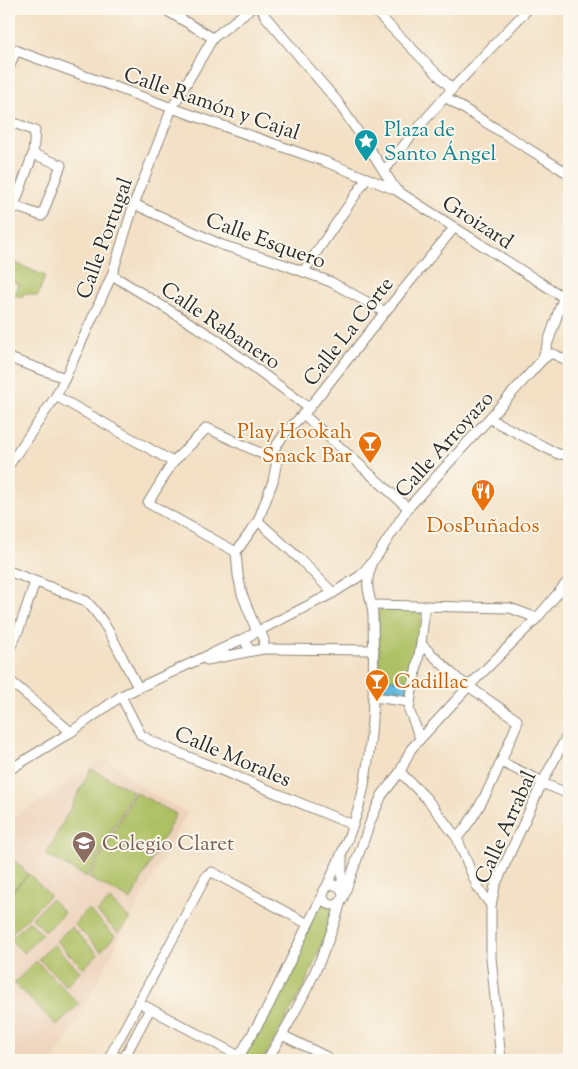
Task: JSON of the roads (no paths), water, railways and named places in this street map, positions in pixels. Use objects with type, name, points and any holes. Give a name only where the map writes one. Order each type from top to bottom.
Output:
[{"type":"street","points":[[164,9],[213,38],[250,9]]},
{"type":"street","name":"Groizard","points":[[262,9],[265,16],[337,101],[396,190],[563,297]]},
{"type":"street","points":[[373,9],[452,88]]},
{"type":"street","points":[[383,169],[388,166],[452,88],[528,9]]},
{"type":"street","name":"Calle Portugal","points":[[9,465],[56,396],[65,378],[112,275],[134,204],[172,108],[213,38]]},
{"type":"street","points":[[9,68],[12,49]]},
{"type":"street","name":"Calle Ramón y Cajal","points":[[12,49],[172,108],[306,154],[396,190]]},
{"type":"street","points":[[445,97],[569,174]]},
{"type":"street","points":[[9,121],[35,131],[33,154],[11,205],[42,216],[61,165],[33,154]]},
{"type":"street","points":[[303,272],[367,178]]},
{"type":"street","name":"Calle Esquero","points":[[134,204],[222,245],[331,282],[384,312]]},
{"type":"street","name":"Calle La Corte","points":[[269,456],[286,432],[306,411],[384,312],[454,228]]},
{"type":"street","name":"Calle Rabanero","points":[[112,275],[216,339],[306,411],[408,508]]},
{"type":"street","points":[[542,360],[569,281]]},
{"type":"street","points":[[547,345],[552,354],[569,361]]},
{"type":"street","points":[[542,360],[552,354]]},
{"type":"street","points":[[9,358],[65,378]]},
{"type":"street","name":"Calle Arroyazo","points":[[366,586],[368,574],[377,556],[408,508],[542,360]]},
{"type":"street","points":[[56,396],[173,462]]},
{"type":"street","points":[[490,419],[558,454],[569,454]]},
{"type":"street","points":[[236,552],[148,504],[173,462],[207,428],[277,461],[273,482],[258,520],[236,552],[242,594],[258,631],[264,640],[263,649]]},
{"type":"street","points":[[258,520],[333,593]]},
{"type":"street","name":"Calle Arroyazo","points":[[258,631],[351,583],[360,576],[377,556]]},
{"type":"street","points":[[11,572],[86,601],[106,626],[138,687]]},
{"type":"street","points":[[267,1060],[282,1036],[314,972],[382,795],[400,772],[411,749],[420,738],[537,618],[569,580]]},
{"type":"street","points":[[9,650],[35,582]]},
{"type":"street","points":[[138,1003],[238,1058],[268,1007],[324,893],[353,825],[362,795],[370,750],[374,697],[373,605],[366,586],[351,583]]},
{"type":"street","points":[[373,605],[510,608],[537,618]]},
{"type":"street","points":[[420,738],[409,710],[421,644],[425,606]]},
{"type":"street","points":[[9,624],[18,629]]},
{"type":"street","points":[[9,770],[71,732],[121,696],[258,631]]},
{"type":"street","points":[[247,637],[245,641],[246,647],[251,650]]},
{"type":"street","points":[[421,644],[458,679],[514,716],[517,720],[501,762],[470,823],[457,838]]},
{"type":"street","points":[[192,663],[263,649],[374,650]]},
{"type":"street","points":[[9,680],[71,732]]},
{"type":"street","name":"Calle Morales","points":[[121,696],[141,735],[162,746],[353,825]]},
{"type":"street","points":[[374,697],[410,702]]},
{"type":"street","name":"Calle Arrabal","points":[[500,1060],[492,958],[491,905],[497,882],[542,783],[569,732]]},
{"type":"street","points":[[501,762],[542,783],[569,794]]},
{"type":"street","points":[[400,772],[427,800],[457,838],[477,886],[491,905]]},
{"type":"street","points":[[324,893],[325,901],[330,904],[336,904],[342,897],[342,852]]},
{"type":"street","points":[[150,1009],[123,1060],[111,1054],[207,874],[212,872],[308,924]]},
{"type":"street","points":[[324,893],[333,886],[339,887],[342,897]]},
{"type":"street","points":[[282,1036],[327,1057],[328,1060]]},
{"type":"water","points":[[385,679],[408,680],[407,691],[384,689]]},
{"type":"place","name":"Plaza de Santo Ángel","points":[[366,162]]},
{"type":"place","name":"Play Hookah Snack Bar","points":[[370,464]]},
{"type":"place","name":"DosPuñados","points":[[483,512]]},
{"type":"place","name":"Cadillac","points":[[377,702]]},
{"type":"place","name":"Colegio Claret","points":[[84,864]]}]
